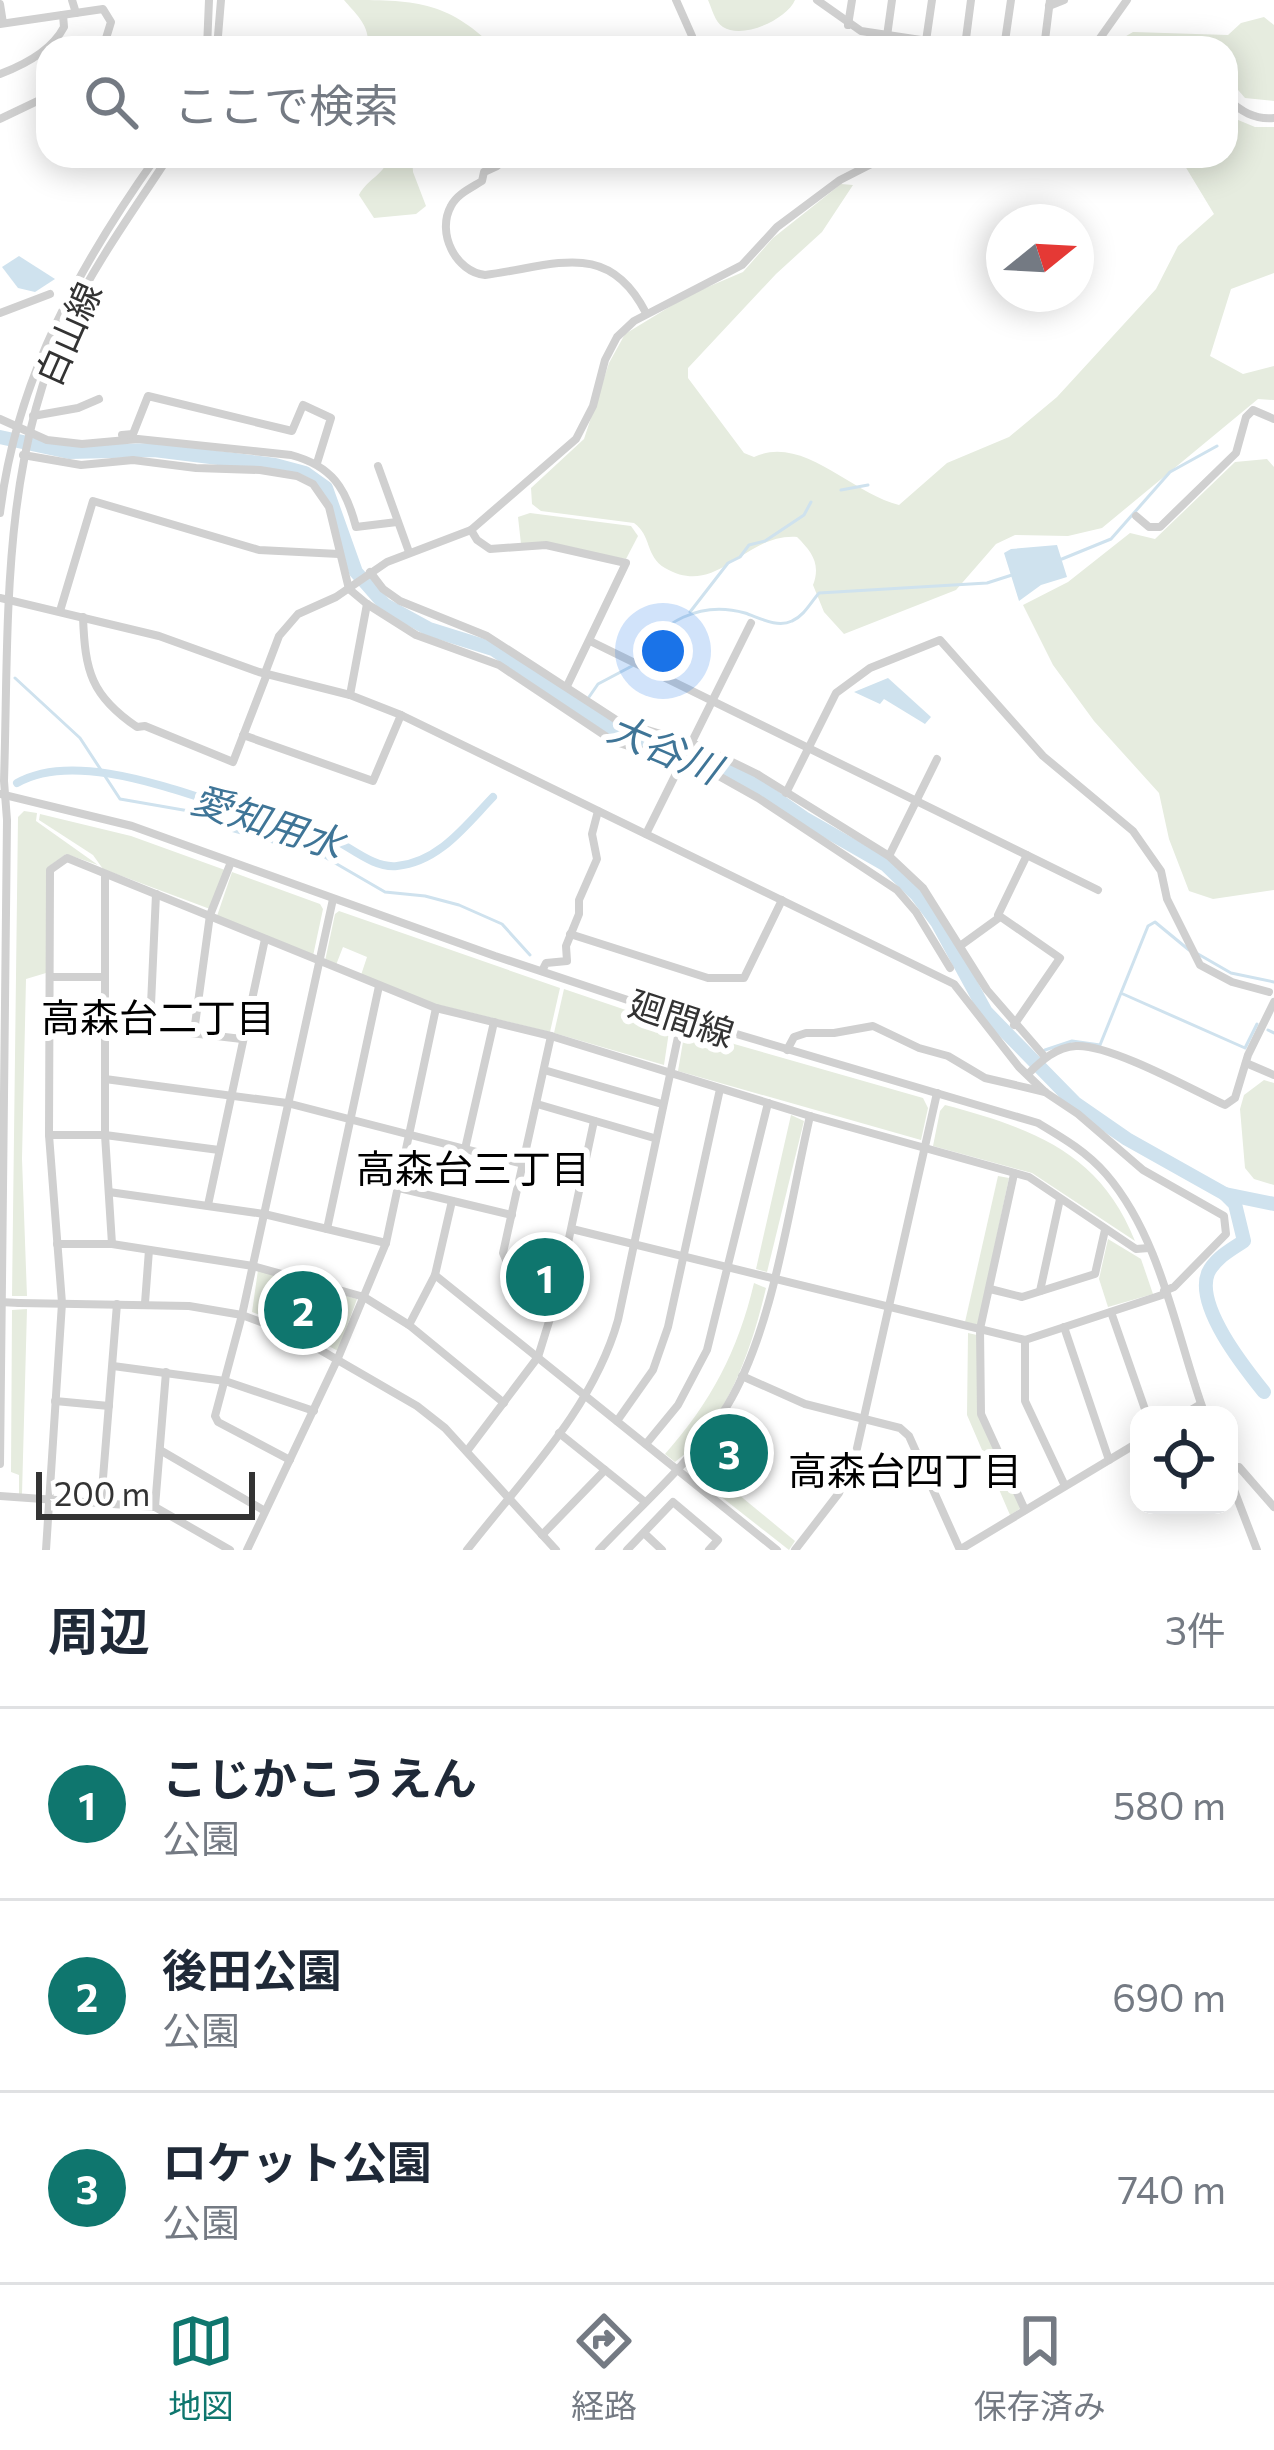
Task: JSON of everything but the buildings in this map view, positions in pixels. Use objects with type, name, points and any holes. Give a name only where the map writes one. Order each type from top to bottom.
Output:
[{"type":"street","points":[[72,0],[76,13]]},
{"type":"street","points":[[208,36],[209,0]]},
{"type":"street","points":[[218,36],[220,0]]},
{"type":"street","points":[[676,0],[692,36]]},
{"type":"street","points":[[817,0],[848,25],[887,36],[892,0]]},
{"type":"street","points":[[848,25],[852,0]]},
{"type":"street","points":[[927,36],[932,0]]},
{"type":"street","points":[[966,36],[971,0]]},
{"type":"street","points":[[1006,36],[1011,0]]},
{"type":"street","points":[[1046,36],[1050,3],[1064,0]]},
{"type":"street","points":[[1102,36],[1127,0]]},
{"type":"street","points":[[0,4],[2,24],[103,9],[111,22],[107,36]]},
{"type":"street","points":[[58,36],[64,27],[63,15]]},
{"type":"street","points":[[0,74],[36,55]]},
{"type":"street","points":[[0,119],[36,102]]},
{"type":"street","points":[[1238,107],[1274,118]]},
{"type":"street","name":"白山線","points":[[0,509],[12,446],[43,348],[75,281],[149,168]]},
{"type":"street","name":"白山線","points":[[0,1464],[4,599],[12,519],[32,416],[56,346],[86,286],[161,168]]},
{"type":"street","points":[[493,168],[448,209],[446,231],[460,265],[472,274],[485,275],[577,263],[602,265],[623,276],[646,313]]},
{"type":"street","points":[[83,617],[86,667],[114,711],[137,727],[145,726],[233,762],[286,625],[409,552],[471,530],[577,439],[617,337],[646,313],[742,265],[777,227],[866,168]]},
{"type":"street","points":[[0,313],[50,294]]},
{"type":"street","points":[[98,443],[133,434],[148,396],[292,430],[303,405],[331,418],[316,463]]},
{"type":"street","points":[[32,416],[78,408],[98,399]]},
{"type":"street","points":[[1136,516],[1149,527],[1160,527],[1236,453],[1246,417],[1253,410],[1274,419]]},
{"type":"street","points":[[0,418],[47,440],[137,439],[260,449],[316,463],[345,490],[356,527],[397,523]]},
{"type":"street","points":[[23,453],[81,465],[133,460],[297,476],[323,496],[349,589],[367,604],[416,635],[499,665],[613,741],[739,787],[883,877],[916,912],[950,968]]},
{"type":"street","points":[[378,466],[409,552]]},
{"type":"street","points":[[60,611],[93,501],[259,550],[339,554]]},
{"type":"street","points":[[471,530],[490,549],[546,545],[626,563],[566,686]]},
{"type":"street","points":[[369,573],[400,601],[487,636],[618,721],[692,743],[757,774],[889,856],[923,888],[1014,1025],[1045,1057]]},
{"type":"street","points":[[4,599],[159,636],[401,715],[955,984],[1018,1067],[1030,1072],[1045,1092]]},
{"type":"street","points":[[350,695],[367,604]]},
{"type":"street","points":[[646,834],[751,622]]},
{"type":"street","points":[[786,793],[836,693],[870,668],[940,640],[1043,756],[1133,831],[1161,872],[1167,899],[1200,965],[1232,982],[1272,992],[1235,1098],[1225,1105],[1099,1050],[1072,1046],[1045,1057],[1030,1072]]},
{"type":"street","points":[[590,641],[1098,890]]},
{"type":"street","points":[[244,735],[373,782],[401,715]]},
{"type":"street","points":[[889,856],[937,759]]},
{"type":"street","name":"廻間線","points":[[2,795],[132,826],[682,1018],[1038,1124],[1075,1145],[1103,1170],[1127,1202],[1149,1249],[1202,1404]]},
{"type":"street","points":[[542,971],[546,963],[565,963],[579,899],[597,859],[592,834],[598,812]]},
{"type":"street","points":[[960,946],[1000,916],[1027,856]]},
{"type":"street","points":[[46,1550],[62,1303],[49,1135],[50,870],[67,858],[436,1008],[551,1036],[810,1117],[1029,1177],[1136,1249],[1149,1249]]},
{"type":"street","points":[[194,1032],[210,916],[231,862]]},
{"type":"street","points":[[105,873],[105,1135],[112,1244]]},
{"type":"street","points":[[149,1027],[156,894]]},
{"type":"street","points":[[290,1460],[218,1422],[215,1416],[242,1315],[333,899]]},
{"type":"street","points":[[569,934],[708,978],[744,978],[782,899]]},
{"type":"street","points":[[1000,916],[1060,958],[1014,1025]]},
{"type":"street","points":[[208,1205],[265,939]]},
{"type":"street","points":[[946,980],[950,968],[968,957]]},
{"type":"street","points":[[50,977],[104,977]]},
{"type":"street","points":[[327,1228],[380,986]]},
{"type":"street","points":[[248,1550],[386,1244],[436,1008]]},
{"type":"street","points":[[467,1550],[587,1396],[611,1344],[682,1018]]},
{"type":"street","points":[[465,1149],[494,1022]]},
{"type":"street","points":[[105,1023],[242,1039]]},
{"type":"street","points":[[572,1229],[1025,1340],[1164,1293],[1226,1234],[1224,1216],[1142,1170],[1045,1092],[985,1078],[948,1056],[919,1048],[877,1026],[806,1033],[794,1037],[787,1050]]},
{"type":"street","points":[[551,1036],[503,1252],[506,1260],[556,1299]]},
{"type":"street","points":[[1246,1063],[1274,1076]]},
{"type":"street","points":[[544,1070],[662,1104]]},
{"type":"street","points":[[105,1079],[287,1102],[523,1164]]},
{"type":"street","points":[[617,1420],[662,1348],[720,1089]]},
{"type":"street","points":[[795,1550],[839,1493],[866,1420],[937,1093]]},
{"type":"street","points":[[646,1444],[678,1405],[707,1350],[769,1103]]},
{"type":"street","points":[[537,1104],[655,1138]]},
{"type":"street","points":[[599,1550],[676,1469],[726,1407],[742,1376],[760,1331],[810,1117]]},
{"type":"street","points":[[467,1451],[538,1357],[556,1299],[594,1121]]},
{"type":"street","points":[[49,1135],[105,1135],[219,1150]]},
{"type":"street","points":[[1014,1174],[980,1329],[981,1414],[1025,1510]]},
{"type":"street","points":[[399,1188],[512,1215]]},
{"type":"street","points":[[109,1192],[264,1214],[386,1244]]},
{"type":"street","points":[[1040,1292],[1060,1199]]},
{"type":"street","points":[[409,1325],[435,1275],[452,1201]]},
{"type":"street","points":[[989,1289],[1022,1298],[1096,1274],[1106,1230]]},
{"type":"street","points":[[57,1244],[112,1244],[253,1266],[364,1297],[409,1325],[504,1403]]},
{"type":"street","points":[[145,1304],[149,1250]]},
{"type":"street","points":[[435,1275],[777,1550]]},
{"type":"street","points":[[0,1302],[145,1304],[242,1315],[292,1333],[417,1406],[467,1451],[556,1550]]},
{"type":"street","points":[[101,1502],[117,1304]]},
{"type":"street","points":[[1111,1312],[1144,1406]]},
{"type":"street","points":[[1064,1328],[1109,1460]]},
{"type":"street","points":[[1025,1340],[1025,1401],[1065,1486]]},
{"type":"street","points":[[113,1366],[225,1381],[314,1411]]},
{"type":"street","points":[[155,1507],[166,1372]]},
{"type":"street","points":[[742,1376],[805,1404],[900,1428],[909,1436],[960,1550],[1130,1447]]},
{"type":"street","points":[[55,1401],[110,1406]]},
{"type":"street","points":[[559,1433],[645,1502]]},
{"type":"street","points":[[160,1450],[265,1511]]},
{"type":"street","points":[[1238,1468],[1274,1507]]},
{"type":"street","points":[[542,1535],[605,1471]]},
{"type":"street","points":[[0,1496],[155,1507],[230,1550]]},
{"type":"street","points":[[1238,1497],[1258,1550]]},
{"type":"street","points":[[627,1550],[674,1502],[718,1540],[709,1550]]},
{"type":"street","points":[[644,1533],[662,1550]]},
{"type":"shaded area","points":[[344,0],[427,6],[461,20],[482,36],[367,36]]},
{"type":"shaded area","points":[[708,0],[795,0],[774,20],[742,31],[720,25]]},
{"type":"shaded area","points":[[1264,17],[1274,25],[1274,101],[1245,98],[1238,90],[1238,36],[1126,36],[1133,32],[1228,35],[1241,23]]},
{"type":"shaded area","points":[[1238,120],[1255,127],[1274,127],[1274,273],[1231,289],[1210,356],[1243,374],[1274,366],[1274,400],[1258,399],[1102,528],[1068,536],[1015,535],[996,544],[956,590],[844,634],[824,612],[813,585],[814,559],[797,537],[761,545],[716,571],[684,575],[659,563],[634,523],[541,511],[532,504],[531,488],[584,439],[609,363],[625,334],[689,295],[743,272],[773,238],[841,184],[853,185],[822,232],[688,368],[688,378],[744,453],[754,457],[791,453],[809,459],[899,505],[947,463],[1009,437],[1057,397],[1156,289],[1178,246],[1214,214],[1186,168],[1238,168]]},
{"type":"shaded area","points":[[384,168],[413,168],[426,206],[416,214],[374,218],[359,195]]},
{"type":"shaded area","points":[[1267,459],[1274,467],[1274,890],[1213,899],[1189,891],[1169,839],[1159,793],[1094,721],[1053,665],[1023,605],[1068,582],[1130,533],[1155,539],[1235,462]]},
{"type":"shaded area","points":[[530,513],[631,526],[638,536],[626,559],[521,544],[518,517]]},
{"type":"shaded area","points":[[24,811],[37,813],[36,821],[98,865],[66,854],[48,867],[46,973],[26,979],[22,1159],[27,1296],[12,1296],[18,817]]},
{"type":"shaded area","points":[[40,814],[131,836],[225,870],[210,909],[103,869],[93,855],[39,820]]},
{"type":"shaded area","points":[[232,872],[320,904],[323,909],[313,956],[217,916]]},
{"type":"shaded area","points":[[339,911],[560,988],[550,1032],[435,1004],[361,975],[367,957],[343,947],[336,965],[325,961]]},
{"type":"shaded area","points":[[564,989],[670,1025],[664,1065],[554,1033]]},
{"type":"shaded area","points":[[685,1030],[923,1098],[928,1108],[921,1140],[678,1071]]},
{"type":"shaded area","points":[[1264,1080],[1274,1083],[1274,1185],[1254,1179],[1245,1168],[1240,1109],[1244,1095]]},
{"type":"shaded area","points":[[945,1105],[1006,1123],[1059,1148],[1103,1185],[1135,1241],[1032,1173],[933,1146]]},
{"type":"shaded area","points":[[791,1115],[804,1121],[767,1272],[756,1269]]},
{"type":"shaded area","points":[[998,1176],[1009,1178],[978,1325],[965,1322]]},
{"type":"shaded area","points":[[1108,1239],[1141,1259],[1153,1294],[1108,1307],[1099,1279]]},
{"type":"shaded area","points":[[258,1270],[357,1299],[338,1351],[252,1312]]},
{"type":"shaded area","points":[[754,1283],[766,1288],[735,1383],[709,1427],[675,1462],[665,1454],[721,1374]]},
{"type":"shaded area","points":[[27,1309],[19,1494],[19,1475],[11,1472],[12,1310]]},
{"type":"shaded area","points":[[968,1333],[977,1335],[979,1414],[1021,1508],[1010,1515],[967,1415]]},
{"type":"shaded area","points":[[727,1421],[758,1447],[730,1483],[700,1458]]},
{"type":"shaded area","points":[[698,1461],[795,1541],[789,1550],[687,1470]]},
{"type":"water","points":[[19,256],[55,279],[35,292],[18,288],[2,267]]},
{"type":"water","points":[[1057,545],[1067,577],[1041,585],[1019,601],[1004,553]]},
{"type":"water","points":[[888,678],[931,717],[925,724],[884,699],[880,704],[854,692]]},
{"type":"waterway","name":"大谷川","points":[[0,437],[69,452],[154,450],[305,473],[326,488],[356,572],[385,605],[429,629],[493,649],[621,735],[702,756],[886,865],[937,922],[986,1012],[1075,1103],[1127,1139],[1225,1194],[1274,1204]]},
{"type":"waterway","points":[[1062,559],[1111,539],[1170,472],[1217,446]]},
{"type":"waterway","points":[[841,490],[868,485]]},
{"type":"waterway","points":[[690,612],[728,563],[749,545],[765,541],[804,515],[811,502]]},
{"type":"waterway","points":[[637,659],[658,634],[697,612],[728,610],[786,623],[800,616],[819,593],[987,583],[1012,575]]},
{"type":"waterway","points":[[589,697],[598,684],[632,666]]},
{"type":"waterway","points":[[15,678],[80,738],[120,799],[189,811],[227,829],[323,856],[385,892],[459,905],[502,924],[530,955]]},
{"type":"waterway","name":"愛知用水","points":[[17,783],[66,770],[124,776],[311,830],[387,866],[412,863],[439,850],[493,797]]},
{"type":"waterway","points":[[1045,1050],[1072,1041],[1100,1045],[1148,926],[1155,922],[1189,950]]},
{"type":"waterway","points":[[1198,954],[1231,973],[1274,982]]},
{"type":"waterway","points":[[1123,994],[1245,1048],[1257,1024]]},
{"type":"waterway","points":[[1268,1030],[1274,1033]]},
{"type":"waterway","name":"大谷川","points":[[1028,1057],[1034,1055]]},
{"type":"waterway","points":[[1225,1194],[1235,1204],[1244,1241],[1208,1273],[1208,1302],[1224,1336],[1264,1392]]},
{"type":"place","name":"こじかこうえん","points":[[545,1277]]},
{"type":"place","name":"後田公園","points":[[303,1310]]},
{"type":"place","name":"ロケット公園","points":[[729,1453]]},
{"type":"district","name":"高森台二丁目","points":[[158,1016]]},
{"type":"district","name":"高森台三丁目","points":[[473,1167]]},
{"type":"district","name":"高森台四丁目","points":[[905,1469]]}]
